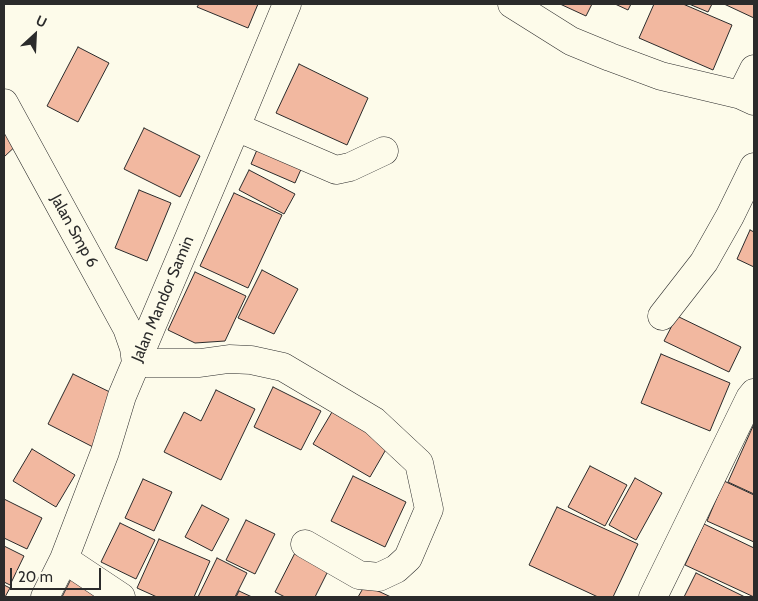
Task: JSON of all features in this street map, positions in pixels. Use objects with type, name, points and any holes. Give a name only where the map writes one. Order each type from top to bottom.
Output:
[{"type":"street","name":"Jalan Mandor Samin","points":[[45,597],[64,559],[105,452],[122,396],[287,4]]},
{"type":"street","points":[[512,4],[571,41],[661,76],[748,98],[754,69]]},
{"type":"street","name":"Jalan Smp 6","points":[[4,103],[127,328],[134,348],[136,363]]},
{"type":"street","points":[[236,127],[336,170],[350,167],[384,151]]},
{"type":"street","points":[[662,316],[704,262],[754,168]]},
{"type":"street","points":[[136,363],[200,363],[228,359],[251,360],[283,367],[374,421],[419,463],[428,509],[408,558],[396,569],[379,577],[359,575],[305,544]]},
{"type":"street","points":[[653,597],[750,398],[754,394]]},
{"type":"street","points":[[64,559],[121,597]]},
{"type":"building","points":[[199,4],[258,4],[248,28],[197,7]]},
{"type":"building","points":[[560,4],[592,4],[586,16]]},
{"type":"building","points":[[615,4],[631,4],[628,10]]},
{"type":"building","points":[[654,4],[683,4],[732,25],[713,70],[639,38]]},
{"type":"building","points":[[689,4],[712,4],[708,12]]},
{"type":"building","points":[[724,4],[754,4],[754,18]]},
{"type":"building","points":[[78,47],[109,63],[78,122],[47,106]]},
{"type":"building","points":[[299,64],[368,98],[347,145],[276,113]]},
{"type":"building","points":[[4,120],[22,140],[4,157]]},
{"type":"building","points":[[144,128],[200,156],[180,197],[124,169]]},
{"type":"building","points":[[259,145],[302,167],[295,183],[251,164]]},
{"type":"building","points":[[249,170],[295,194],[284,214],[239,190]]},
{"type":"building","points":[[139,190],[171,203],[147,261],[115,248]]},
{"type":"building","points":[[234,193],[282,215],[248,288],[200,266]]},
{"type":"building","points":[[750,230],[754,232],[754,267],[737,259]]},
{"type":"building","points":[[262,270],[298,289],[274,334],[238,318]]},
{"type":"building","points":[[195,272],[246,296],[225,341],[195,343],[168,330]]},
{"type":"building","points":[[677,316],[741,347],[729,372],[664,341]]},
{"type":"building","points":[[661,354],[730,383],[710,431],[641,403]]},
{"type":"building","points":[[73,374],[120,397],[95,448],[48,424]]},
{"type":"building","points":[[273,387],[321,411],[301,450],[254,427]]},
{"type":"building","points":[[216,390],[255,409],[221,480],[164,452],[184,412],[201,421]]},
{"type":"building","points":[[335,407],[392,439],[370,477],[313,444]]},
{"type":"building","points":[[754,424],[754,494],[728,482]]},
{"type":"building","points":[[32,449],[75,475],[56,507],[13,481]]},
{"type":"building","points":[[590,466],[627,485],[605,526],[568,507]]},
{"type":"building","points":[[353,476],[406,502],[385,547],[331,521]]},
{"type":"building","points":[[635,478],[662,493],[636,540],[609,525]]},
{"type":"building","points":[[143,479],[172,492],[154,531],[125,518]]},
{"type":"building","points":[[724,481],[754,495],[754,542],[707,521]]},
{"type":"building","points":[[4,499],[42,518],[27,549],[4,538]]},
{"type":"building","points":[[202,505],[229,519],[212,551],[185,537]]},
{"type":"building","points":[[557,507],[638,544],[613,597],[598,597],[529,565]]},
{"type":"building","points":[[246,520],[275,534],[255,574],[226,560]]},
{"type":"building","points":[[120,523],[155,540],[136,579],[101,562]]},
{"type":"building","points":[[704,524],[754,548],[754,597],[685,565]]},
{"type":"building","points":[[159,539],[210,561],[194,597],[157,597],[137,588]]},
{"type":"building","points":[[4,546],[24,556],[10,585],[4,582]]},
{"type":"building","points":[[298,547],[332,563],[315,597],[285,597],[275,592]]},
{"type":"building","points":[[217,558],[247,573],[235,597],[198,597]]},
{"type":"building","points":[[696,573],[745,597],[684,597]]},
{"type":"building","points":[[72,577],[111,597],[62,597]]},
{"type":"building","points":[[4,585],[10,588],[5,597],[4,597]]},
{"type":"building","points":[[365,585],[391,597],[358,597]]},
{"type":"building","points":[[239,591],[252,597],[236,597]]}]
